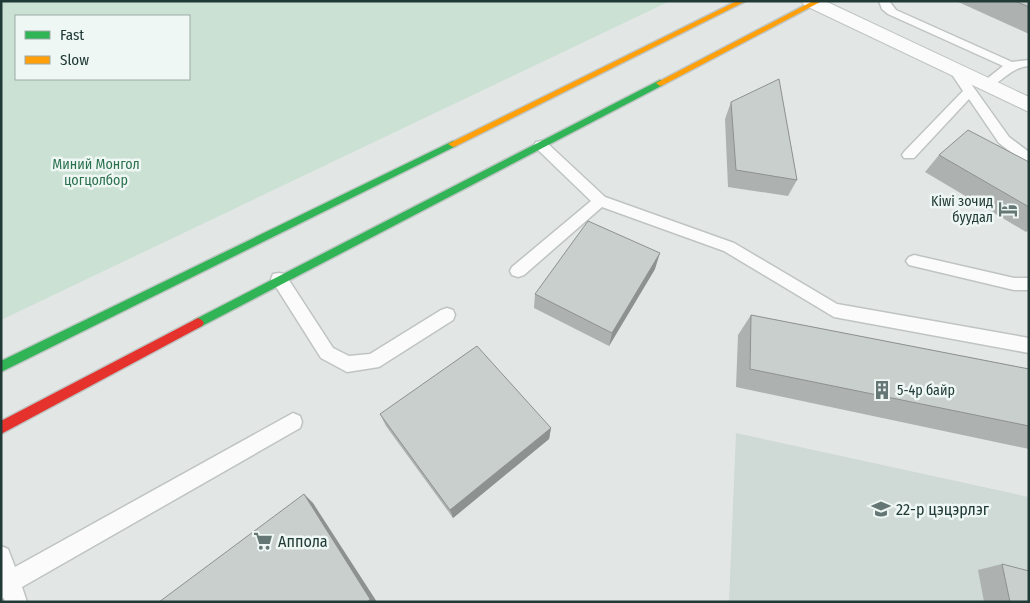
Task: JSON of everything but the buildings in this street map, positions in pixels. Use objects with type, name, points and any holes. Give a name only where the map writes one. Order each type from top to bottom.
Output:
[{"type":"main road","points":[[1,367],[743,1]]},
{"type":"main road","points":[[1,428],[279,279],[814,2]]},
{"type":"street","points":[[814,2],[955,70],[978,88],[1029,105]]},
{"type":"lane","points":[[884,1],[886,7],[892,12],[1010,65]]},
{"type":"lane","points":[[909,155],[978,88],[1010,65],[1018,62],[1029,62]]},
{"type":"lane","points":[[978,88],[1004,140],[1029,159]]},
{"type":"lane","points":[[541,145],[600,201],[729,247],[834,310],[1029,346]]},
{"type":"lane","points":[[518,271],[600,201]]},
{"type":"lane","points":[[914,261],[1014,284],[1029,284]]},
{"type":"lane","points":[[279,279],[327,353],[347,364],[373,362],[447,315]]},
{"type":"lane","points":[[1,556],[9,590],[293,422]]},
{"type":"shaded area","name":"22-р цэцэрлэг","points":[[736,433],[1029,497],[1029,602],[729,602]]},
{"type":"green space","name":"Миний Монгол цогцолбор","points":[[1,1],[670,1],[1,320]]},
{"type":"traffic: fast","points":[[198,323],[660,83]]},
{"type":"traffic: fast","points":[[1,367],[453,144]]},
{"type":"traffic: slow","points":[[453,144],[743,1]]},
{"type":"traffic: slow","points":[[660,83],[819,1]]},
{"type":"traffic: jam","points":[[1,428],[198,323]]},
{"type":"place","name":"Kiwi зочид буудал","points":[[1008,209]]},
{"type":"place","name":"5-4р байр","points":[[882,390]]},
{"type":"place","name":"22-р цэцэрлэг","points":[[881,509]]},
{"type":"place","name":"Аппола","points":[[263,541]]}]
